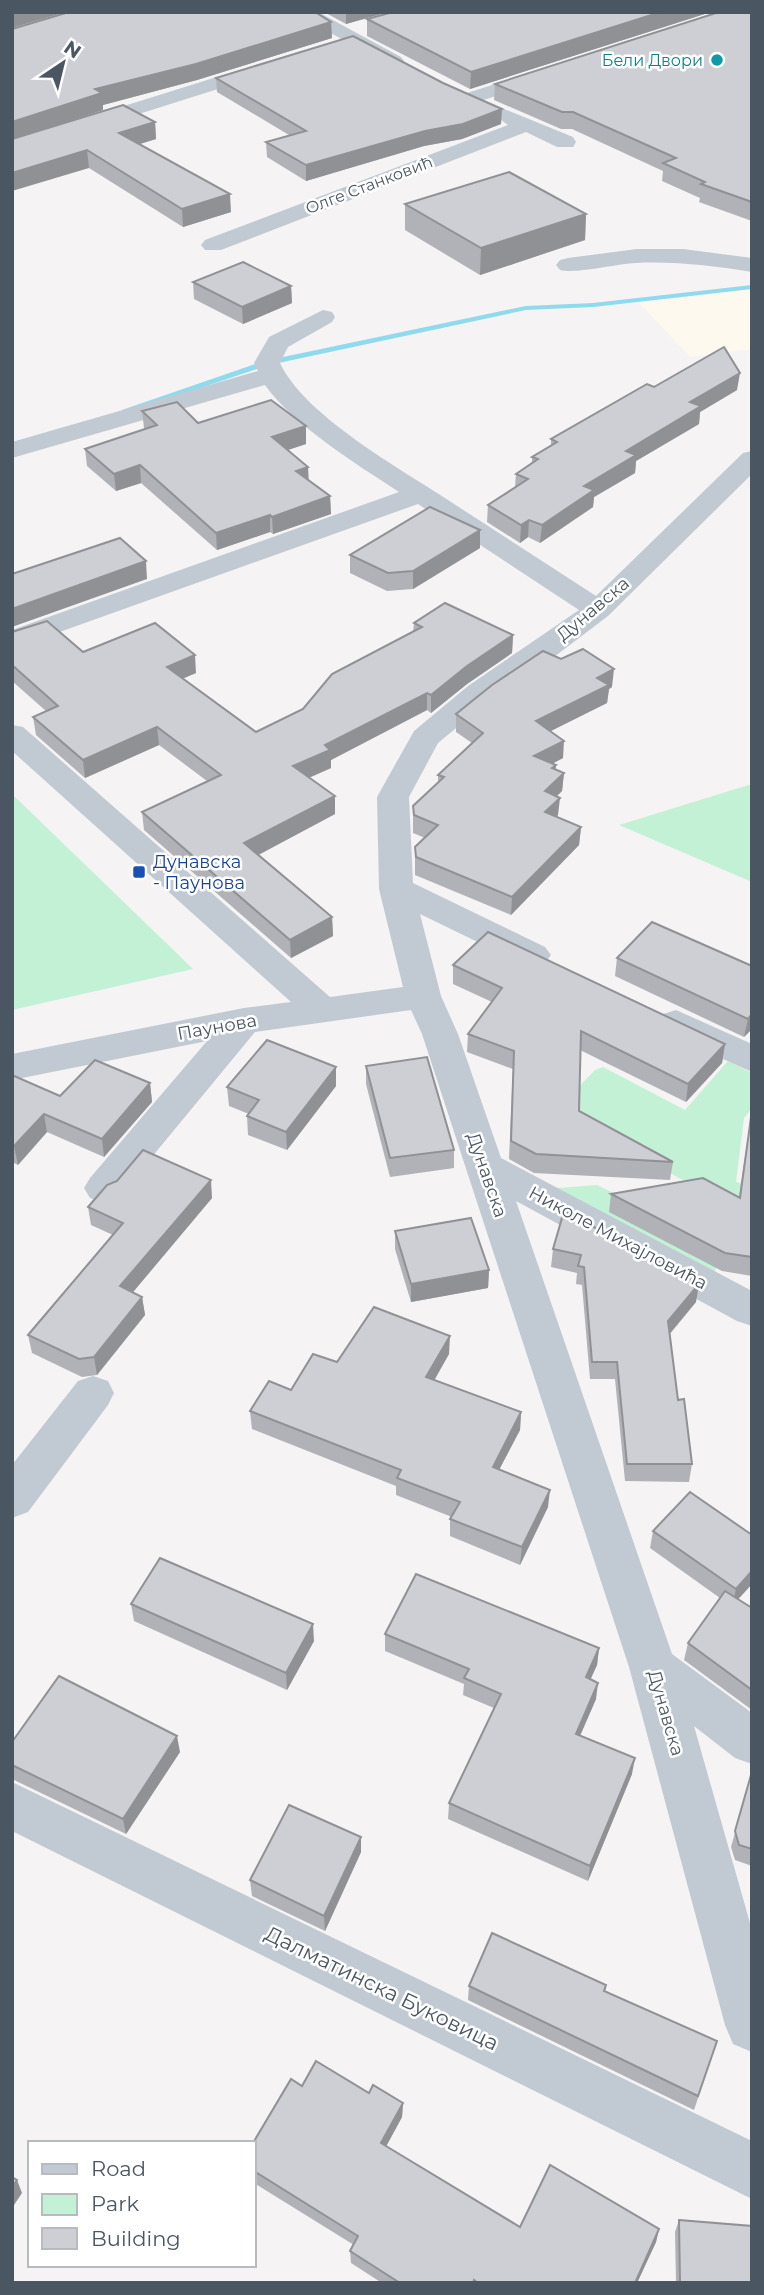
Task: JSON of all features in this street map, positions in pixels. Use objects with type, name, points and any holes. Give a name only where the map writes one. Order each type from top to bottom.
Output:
[{"type":"street","points":[[303,12],[415,72]]},
{"type":"street","points":[[12,148],[288,61]]},
{"type":"street","points":[[558,70],[459,95],[565,142]]},
{"type":"street","name":"Олге Станковић","points":[[213,245],[526,125]]},
{"type":"street","points":[[568,265],[594,259],[654,254],[704,257],[752,265]]},
{"type":"street","points":[[323,317],[278,342],[267,363],[277,384],[313,418],[365,458],[598,610]]},
{"type":"street","points":[[12,450],[273,375]]},
{"type":"street","name":"Дунавска","points":[[752,459],[598,610],[543,651],[478,693],[425,738],[393,797],[396,889],[423,996],[440,1034],[653,1667],[752,2025]]},
{"type":"street","points":[[12,640],[418,495]]},
{"type":"street","points":[[12,734],[323,1010]]},
{"type":"street","points":[[396,889],[568,971]]},
{"type":"street","name":"Паунова","points":[[12,1067],[244,1021],[423,996]]},
{"type":"street","points":[[641,1007],[752,1059]]},
{"type":"street","points":[[104,1188],[244,1021]]},
{"type":"street","name":"Николе Михајловића","points":[[485,1167],[752,1310]]},
{"type":"street","points":[[12,1499],[93,1393]]},
{"type":"street","points":[[653,1667],[752,1742]]},
{"type":"street","name":"Далматинска Буковица","points":[[12,1805],[752,2171]]},
{"type":"shaded area","points":[[752,289],[752,349],[690,357],[639,303]]},
{"type":"green space","points":[[752,784],[752,882],[619,825]]},
{"type":"green space","points":[[14,796],[193,969],[12,1010]]},
{"type":"green space","points":[[728,1061],[752,1073],[752,1108],[744,1118],[736,1182],[752,1185],[713,1278],[545,1189],[597,1185],[688,1229],[717,1195],[679,1178],[594,1130],[569,1097],[595,1070],[603,1067],[685,1110]]},
{"type":"building","points":[[69,12],[315,12],[331,22],[196,64],[95,89],[102,93],[12,122],[12,29]]},
{"type":"building","points":[[393,12],[661,12],[471,72],[367,19]]},
{"type":"building","points":[[719,12],[752,12],[752,202],[701,184],[705,182],[663,163],[676,158],[573,112],[562,112],[495,84]]},
{"type":"building","points":[[353,36],[443,83],[502,109],[463,124],[425,131],[306,165],[266,142],[306,131],[216,78]]},
{"type":"building","points":[[123,105],[155,122],[119,133],[230,194],[182,209],[87,150],[12,173],[12,139]]},
{"type":"building","points":[[509,172],[586,214],[481,248],[405,204]]},
{"type":"building","points":[[243,262],[291,286],[242,307],[193,282]]},
{"type":"building","points":[[724,347],[740,373],[690,402],[701,406],[626,451],[636,455],[584,486],[594,490],[542,525],[529,520],[521,525],[488,505],[528,479],[516,474],[538,459],[532,457],[557,442],[551,439],[647,384],[654,387]]},
{"type":"building","points":[[271,400],[306,426],[272,437],[308,467],[296,471],[330,496],[216,533],[140,465],[114,474],[85,449],[157,425],[142,411],[177,402],[198,423]]},
{"type":"building","points":[[430,507],[480,530],[413,571],[388,573],[350,555]]},
{"type":"building","points":[[120,538],[146,561],[12,609],[12,574]]},
{"type":"building","points":[[445,603],[513,635],[467,666],[431,695],[427,693],[325,745],[330,750],[293,766],[335,796],[244,843],[332,917],[290,940],[142,812],[221,775],[157,727],[83,760],[33,717],[58,706],[12,665],[12,632],[47,621],[83,652],[155,623],[195,655],[167,667],[256,732],[303,709],[332,674],[422,627],[414,623]]},
{"type":"building","points":[[583,649],[614,669],[597,678],[609,685],[536,721],[564,741],[534,756],[556,765],[552,768],[564,773],[545,791],[560,798],[545,812],[581,827],[512,897],[416,857],[415,847],[438,825],[414,815],[413,806],[444,777],[438,775],[483,733],[456,714],[492,685],[543,651],[561,659]]},
{"type":"building","points":[[652,922],[752,966],[752,1014],[748,1019],[617,958]]},
{"type":"building","points":[[488,932],[725,1044],[688,1084],[581,1031],[579,1111],[673,1162],[536,1154],[511,1141],[514,1051],[468,1034],[502,988],[453,965]]},
{"type":"building","points":[[267,1040],[336,1067],[286,1132],[247,1116],[259,1100],[227,1087]]},
{"type":"building","points":[[427,1057],[454,1150],[390,1158],[366,1066]]},
{"type":"building","points":[[95,1060],[150,1083],[102,1139],[44,1114],[14,1146],[12,1145],[12,1075],[60,1096]]},
{"type":"building","points":[[752,1110],[752,1257],[725,1253],[611,1194],[703,1178],[740,1198]]},
{"type":"building","points":[[143,1150],[211,1180],[120,1286],[142,1297],[94,1357],[79,1359],[28,1335],[123,1223],[88,1207],[107,1185],[117,1181]]},
{"type":"building","points":[[564,1211],[699,1284],[668,1321],[678,1400],[684,1399],[692,1464],[627,1464],[617,1362],[592,1362],[584,1267],[578,1266],[581,1255],[553,1249]]},
{"type":"building","points":[[471,1218],[489,1270],[411,1284],[395,1231]]},
{"type":"building","points":[[374,1307],[450,1336],[426,1377],[521,1412],[493,1467],[550,1490],[522,1547],[450,1519],[460,1502],[397,1478],[401,1470],[250,1411],[269,1381],[291,1390],[313,1354],[337,1362]]},
{"type":"building","points":[[690,1492],[752,1535],[752,1571],[736,1589],[653,1531]]},
{"type":"building","points":[[160,1558],[313,1624],[286,1673],[131,1604]]},
{"type":"building","points":[[416,1574],[599,1648],[586,1677],[598,1683],[576,1734],[635,1758],[590,1866],[449,1803],[501,1694],[464,1678],[469,1669],[385,1634]]},
{"type":"building","points":[[725,1591],[752,1608],[752,1690],[688,1643]]},
{"type":"building","points":[[59,1676],[177,1736],[123,1819],[12,1765],[12,1742]]},
{"type":"building","points":[[751,1775],[752,1849],[739,1845],[735,1831]]},
{"type":"building","points":[[289,1805],[361,1837],[324,1916],[250,1880]]},
{"type":"building","points":[[492,1933],[606,1985],[604,1991],[717,2041],[698,2096],[469,1986]]},
{"type":"building","points":[[316,2061],[369,2093],[373,2085],[403,2103],[381,2143],[520,2227],[550,2165],[659,2229],[635,2283],[478,2283],[474,2280],[473,2283],[400,2283],[350,2251],[358,2236],[256,2172],[254,2141],[291,2079],[302,2086]]},
{"type":"building","points":[[679,2220],[752,2226],[752,2283],[680,2283]]},
{"type":"waterway","points":[[126,410],[267,363],[526,308],[593,305],[752,287]]},
{"type":"place","name":"Бели Двори","points":[[717,60]]},
{"type":"place","name":"Дунавска - Паунова","points":[[139,872]]}]
